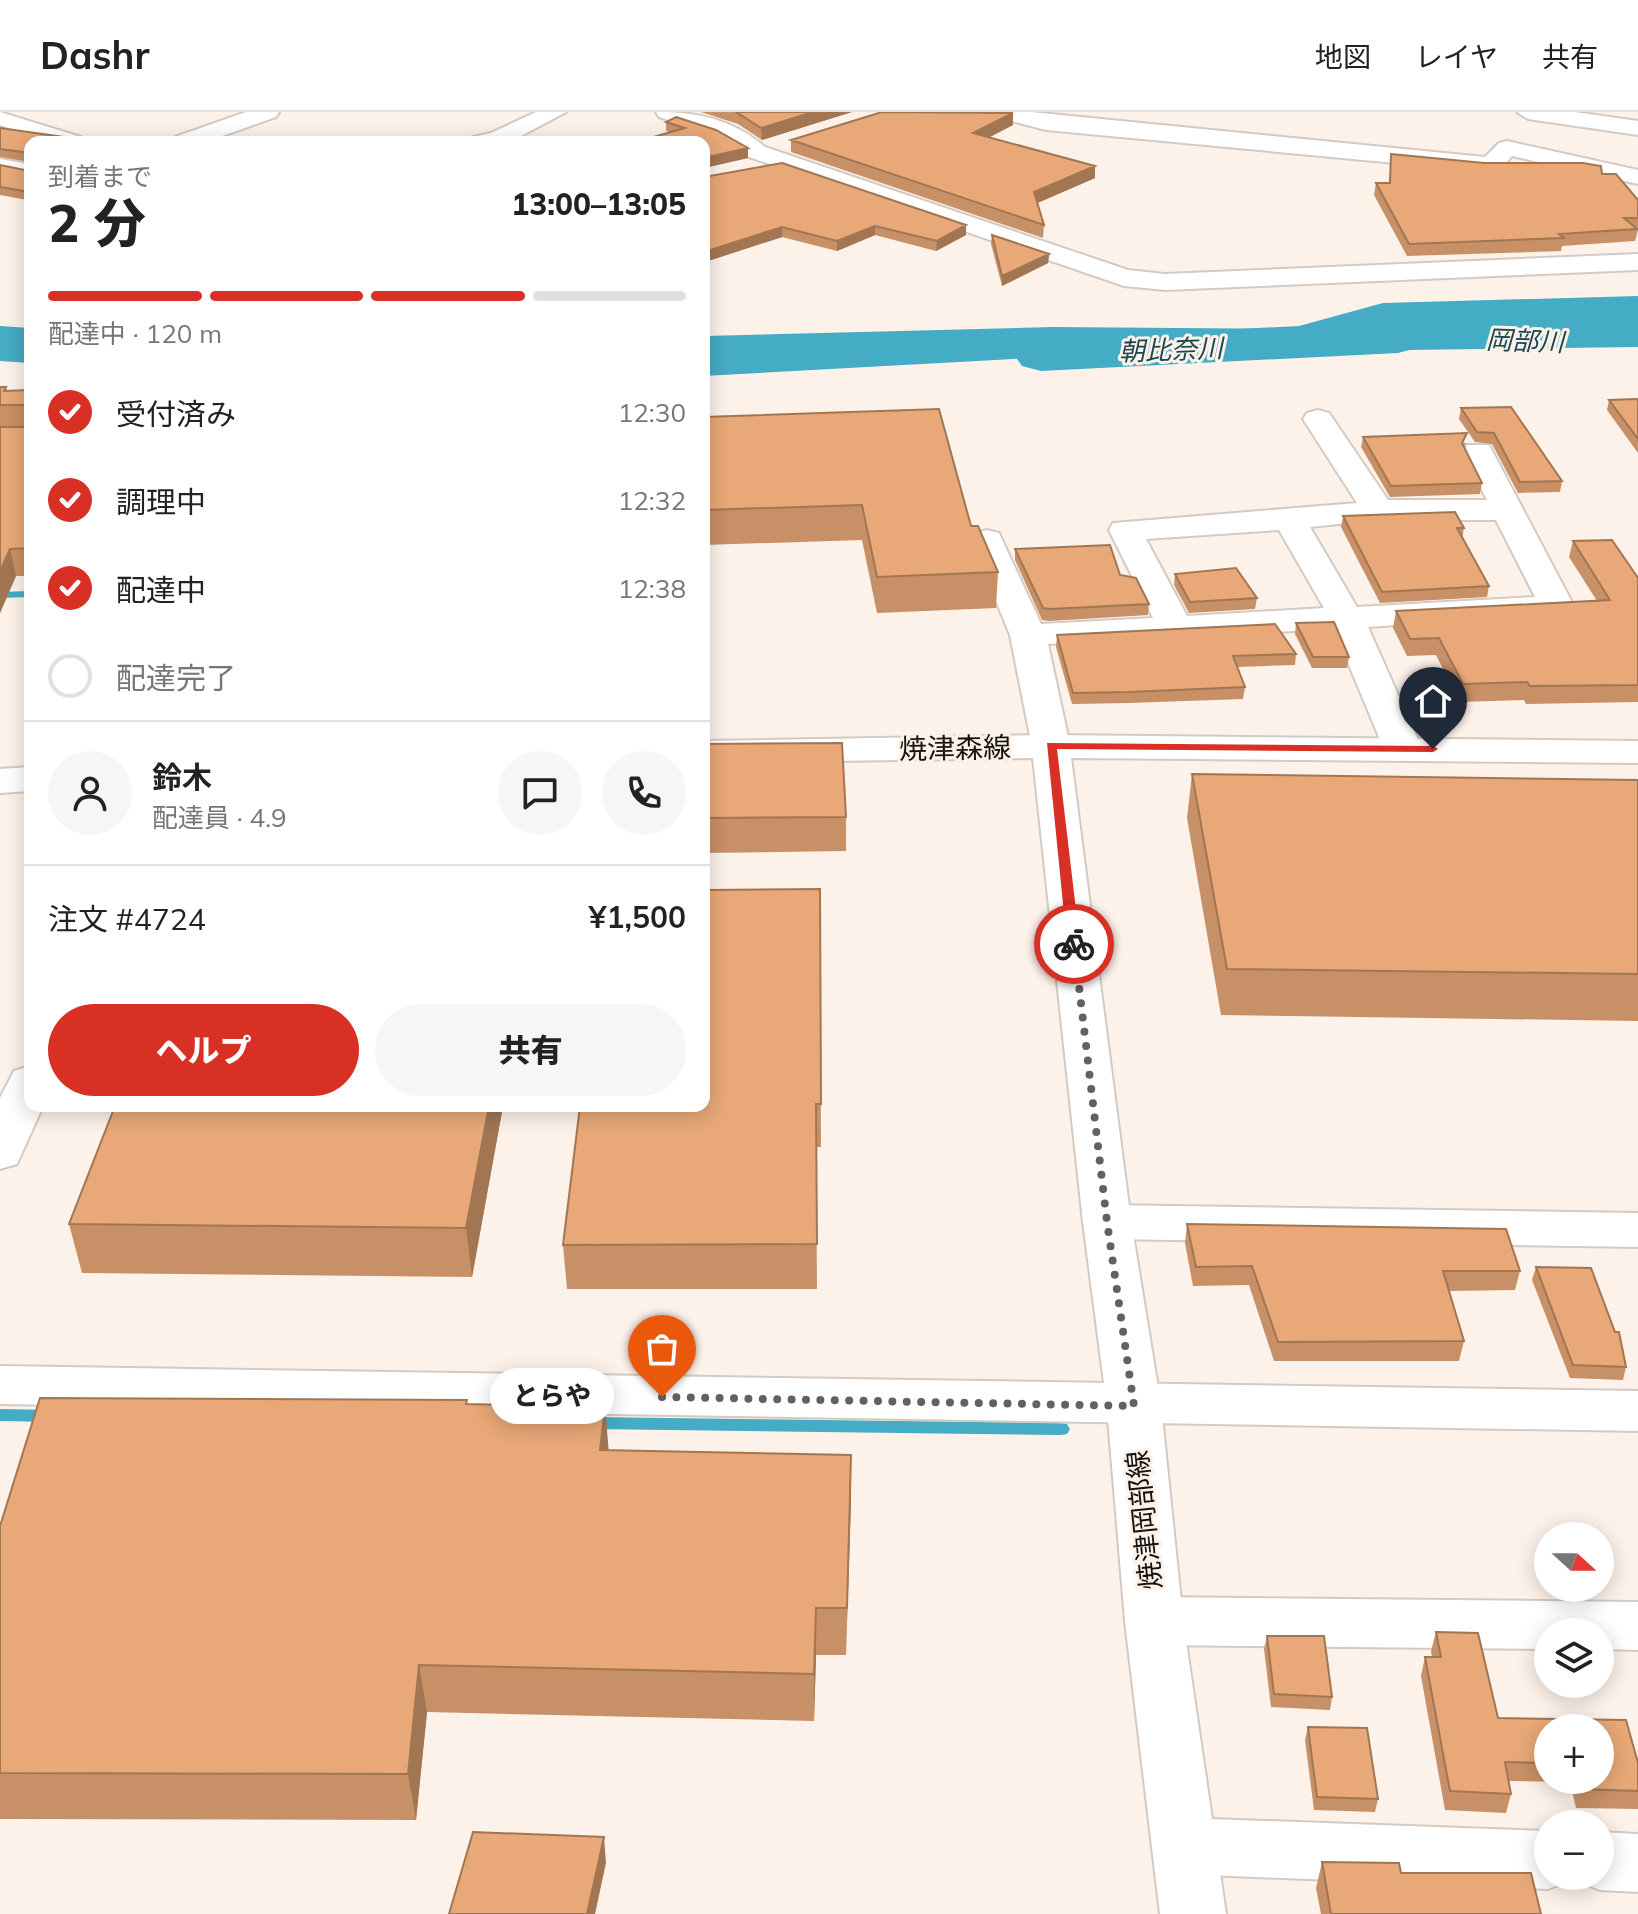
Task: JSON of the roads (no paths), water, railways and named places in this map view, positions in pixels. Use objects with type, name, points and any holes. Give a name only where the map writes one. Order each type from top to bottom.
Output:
[{"type":"street","points":[[226,136],[268,112]]},
{"type":"street","points":[[503,136],[555,112]]},
{"type":"street","points":[[667,112],[703,121],[748,143],[750,160],[790,151],[1124,278],[1165,282],[1638,262]]},
{"type":"street","points":[[1004,112],[1046,123],[1491,165],[1507,148],[1638,177]]},
{"type":"street","points":[[1528,112],[1633,126],[1638,164]]},
{"type":"street","points":[[0,117],[55,136]]},
{"type":"street","points":[[0,166],[24,170]]},
{"type":"street","points":[[1318,419],[1378,510]]},
{"type":"street","points":[[1028,635],[1557,606],[1478,452]]},
{"type":"street","points":[[1175,627],[1125,530],[1289,520],[1378,510],[1510,510]]},
{"type":"street","points":[[1289,520],[1347,619],[1403,749]]},
{"type":"street","name":"焼津岡部線","points":[[987,540],[1028,635],[1051,746],[1107,1222],[1134,1406],[1154,1621],[1193,1914]]},
{"type":"street","name":"焼津森線","points":[[710,752],[1051,746],[1638,752]]},
{"type":"street","points":[[0,781],[24,779]]},
{"type":"street","points":[[0,1153],[24,1095]]},
{"type":"street","points":[[1107,1222],[1638,1230]]},
{"type":"street","points":[[0,1385],[1134,1406],[1638,1411]]},
{"type":"street","points":[[1154,1621],[1638,1626]]},
{"type":"street","points":[[1184,1846],[1534,1859]]},
{"type":"street","points":[[1614,1862],[1638,1863]]},
{"type":"water","name":"岡部川","points":[[1638,296],[1638,347],[1405,350],[1286,344],[710,376],[710,336],[1052,327],[1305,329],[1299,326],[1383,303]]},
{"type":"water","points":[[0,326],[24,328],[24,363],[0,361]]},
{"type":"waterway","name":"朝比奈川","points":[[1041,355],[1398,337]]},
{"type":"waterway","points":[[0,595],[24,594]]},
{"type":"waterway","points":[[0,1415],[53,1416]]},
{"type":"waterway","points":[[590,1423],[1061,1429]]},
{"type":"place","name":"とらや","points":[[662,1397]]}]
